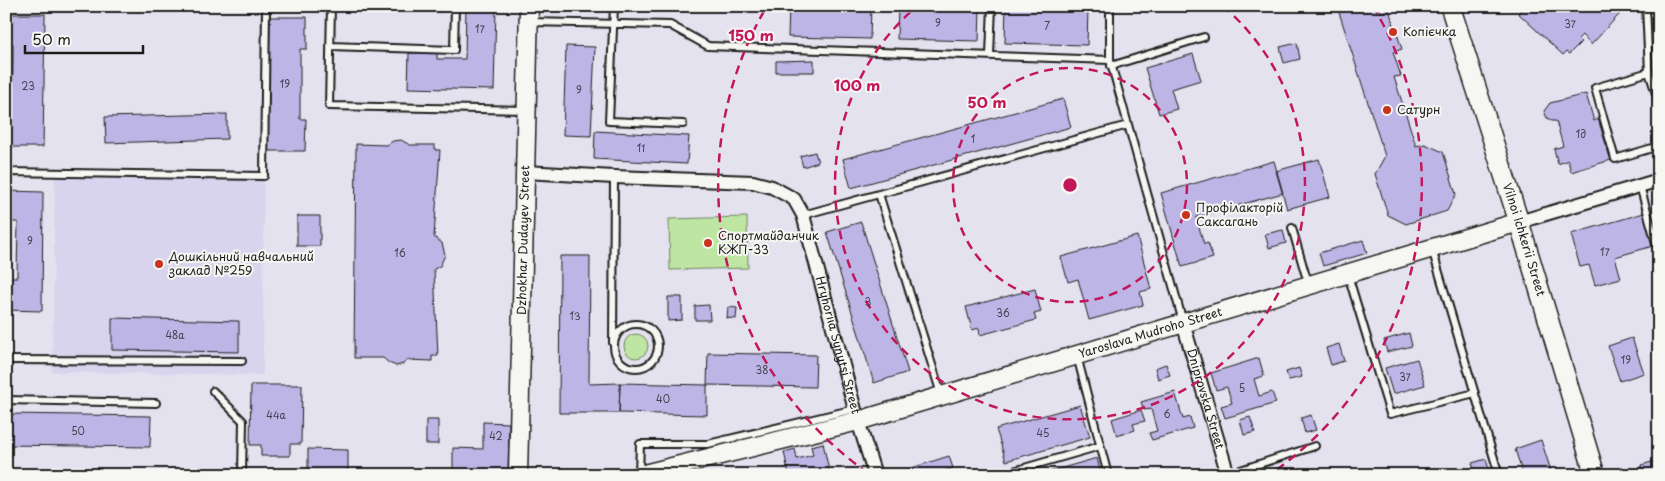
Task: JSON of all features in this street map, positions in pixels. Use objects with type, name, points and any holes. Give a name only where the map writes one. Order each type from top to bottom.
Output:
[{"type":"main road","name":"Vilnoi Ichkerii Street","points":[[1450,6],[1519,222],[1595,475]]},
{"type":"street","name":"Dzhokhar Dudayev Street","points":[[518,475],[529,14]]},
{"type":"street","points":[[525,172],[753,182],[772,187],[794,199],[803,215]]},
{"type":"street","name":"Yaroslava Mudroho Street","points":[[640,475],[682,467],[857,415],[941,396],[1659,180]]},
{"type":"street","name":"Hryhoriia Synytsi Street","points":[[803,215],[875,475]]},
{"type":"street","name":"Dniprovska Street","points":[[1183,323],[1228,474]]},
{"type":"lane","points":[[6,172],[264,176],[266,6]]},
{"type":"lane","points":[[331,6],[329,106],[527,110]]},
{"type":"lane","points":[[330,46],[454,50],[455,6]]},
{"type":"lane","points":[[614,6],[609,121],[683,124]]},
{"type":"lane","points":[[990,55],[992,6]]},
{"type":"lane","points":[[1110,6],[1111,63],[1183,323]]},
{"type":"lane","points":[[1646,6],[1649,72],[1659,103]]},
{"type":"lane","points":[[529,14],[613,24],[670,25],[708,46],[990,55],[1111,63],[1204,37]]},
{"type":"lane","points":[[1649,72],[1595,88],[1615,159],[1659,146]]},
{"type":"lane","points":[[803,215],[1128,125]]},
{"type":"lane","points":[[613,343],[620,329],[629,324],[640,323],[649,327],[656,336],[658,351],[653,360],[645,366],[634,368],[624,365],[616,358],[613,343],[614,177]]},
{"type":"lane","points":[[1640,186],[1659,254]]},
{"type":"lane","points":[[879,194],[941,396]]},
{"type":"lane","points":[[1292,228],[1311,285]]},
{"type":"lane","points":[[1432,248],[1499,475]]},
{"type":"lane","points":[[1348,273],[1390,414],[1475,393]]},
{"type":"lane","points":[[1077,355],[1108,475]]},
{"type":"lane","points":[[6,360],[242,361]]},
{"type":"lane","points":[[213,391],[243,421],[242,475]]},
{"type":"lane","points":[[6,400],[156,403]]},
{"type":"lane","points":[[640,475],[640,444],[708,444],[857,415]]},
{"type":"lane","points":[[1000,475],[1100,446]]},
{"type":"lane","points":[[1228,474],[1315,446]]},
{"type":"shaded area","name":"Дошкільний навчальний заклад №259","points":[[55,173],[264,176],[263,375],[52,372]]},
{"type":"green space","points":[[395,6],[443,6],[443,12],[395,12]]},
{"type":"green space","name":"Спортмайданчик КЖП-33","points":[[747,217],[748,268],[670,270],[669,219]]},
{"type":"green space","points":[[636,334],[645,337],[648,346],[645,355],[636,358],[627,355],[624,346],[627,337]]},
{"type":"building","points":[[466,6],[496,6],[494,90],[408,88],[409,53],[437,53],[437,59],[465,59]]},
{"type":"building","points":[[789,6],[871,6],[870,39],[788,37]]},
{"type":"building","points":[[898,6],[980,6],[979,41],[897,39]]},
{"type":"building","points":[[1006,6],[1088,8],[1087,45],[1005,43]]},
{"type":"building","name":"Сатурн","points":[[1337,6],[1378,6],[1380,12],[1389,10],[1402,49],[1393,52],[1401,76],[1394,77],[1416,146],[1425,144],[1443,152],[1456,194],[1447,211],[1406,224],[1388,215],[1375,174],[1385,156]]},
{"type":"building","points":[[1525,6],[1627,6],[1591,45],[1582,35],[1578,39],[1581,42],[1569,54],[1566,52],[1563,55],[1518,13]]},
{"type":"building","points":[[7,14],[45,14],[43,147],[6,147],[6,116],[12,116],[13,57],[13,44],[7,44]]},
{"type":"building","points":[[270,17],[307,17],[307,49],[300,49],[300,119],[306,119],[305,151],[268,151]]},
{"type":"building","points":[[1297,43],[1300,59],[1284,63],[1280,47]]},
{"type":"building","points":[[566,46],[595,47],[591,136],[563,135]]},
{"type":"building","points":[[1193,54],[1201,80],[1171,89],[1177,109],[1159,114],[1145,68]]},
{"type":"building","points":[[814,60],[814,72],[776,72],[776,61]]},
{"type":"building","points":[[1586,94],[1594,121],[1598,119],[1611,160],[1571,172],[1568,160],[1558,164],[1554,149],[1563,146],[1556,121],[1547,118],[1544,111],[1550,103]]},
{"type":"building","points":[[1063,99],[1071,127],[851,188],[843,159]]},
{"type":"building","points":[[227,114],[227,139],[106,143],[105,117]]},
{"type":"building","points":[[595,131],[689,136],[687,164],[594,159]]},
{"type":"building","points":[[401,140],[410,145],[435,145],[435,150],[440,150],[434,237],[442,243],[445,255],[440,266],[434,269],[438,356],[432,356],[432,361],[408,360],[396,366],[383,358],[354,358],[356,144],[387,145],[393,141]]},
{"type":"building","points":[[815,152],[818,162],[803,167],[800,156]]},
{"type":"building","points":[[1319,159],[1330,197],[1287,209],[1276,171]]},
{"type":"building","name":"Профілакторій Саксагань","points":[[1274,161],[1283,193],[1196,217],[1204,244],[1208,243],[1213,258],[1182,267],[1161,193]]},
{"type":"building","points":[[6,191],[43,192],[42,311],[6,310],[6,277],[17,277],[18,222],[6,222]]},
{"type":"building","points":[[1644,213],[1653,246],[1615,257],[1621,278],[1595,285],[1589,265],[1580,267],[1571,234]]},
{"type":"building","points":[[297,216],[320,216],[320,246],[297,246]]},
{"type":"building","points":[[861,222],[908,372],[874,383],[827,232]]},
{"type":"building","points":[[1283,230],[1286,243],[1269,248],[1265,234]]},
{"type":"building","points":[[1137,236],[1151,289],[1140,292],[1143,305],[1089,320],[1078,279],[1068,282],[1061,257]]},
{"type":"building","points":[[1363,240],[1367,253],[1323,266],[1319,253]]},
{"type":"building","points":[[560,256],[590,256],[589,384],[620,383],[619,413],[559,413]]},
{"type":"building","points":[[1035,289],[1041,312],[1034,314],[1036,320],[980,335],[979,328],[972,330],[966,307]]},
{"type":"building","points":[[668,297],[682,297],[682,320],[668,321]]},
{"type":"building","points":[[709,305],[710,320],[695,320],[695,306]]},
{"type":"building","points":[[728,307],[737,308],[736,319],[727,318]]},
{"type":"building","points":[[112,318],[239,321],[239,352],[112,350]]},
{"type":"building","points":[[1409,333],[1412,346],[1387,352],[1384,340]]},
{"type":"building","points":[[1632,338],[1644,373],[1620,381],[1608,346]]},
{"type":"building","points":[[1339,344],[1344,361],[1331,365],[1326,348]]},
{"type":"building","points":[[708,353],[816,355],[815,387],[707,385]]},
{"type":"building","points":[[1259,358],[1264,376],[1254,379],[1259,396],[1272,392],[1276,403],[1225,418],[1221,406],[1232,403],[1227,387],[1216,390],[1211,373]]},
{"type":"building","points":[[1417,359],[1425,385],[1393,394],[1385,368]]},
{"type":"building","points":[[1166,364],[1170,375],[1158,379],[1155,368]]},
{"type":"building","points":[[1299,368],[1302,377],[1289,380],[1286,372]]},
{"type":"building","points":[[620,383],[707,385],[707,415],[619,413]]},
{"type":"building","points":[[251,385],[302,385],[301,444],[290,444],[290,456],[261,456],[261,445],[250,445]]},
{"type":"building","points":[[1175,392],[1183,419],[1190,417],[1193,428],[1152,440],[1149,433],[1157,431],[1151,409],[1144,410],[1141,402]]},
{"type":"building","points":[[1080,405],[1090,437],[1006,461],[996,429]]},
{"type":"building","points":[[1141,410],[1145,421],[1133,424],[1135,430],[1117,436],[1112,419]]},
{"type":"building","points":[[6,414],[151,416],[150,447],[6,445]]},
{"type":"building","points":[[1311,415],[1316,430],[1305,433],[1301,418]]},
{"type":"building","points":[[1250,417],[1255,432],[1244,435],[1240,420]]},
{"type":"building","points":[[426,420],[438,420],[438,444],[426,444]]},
{"type":"building","points":[[483,422],[509,423],[508,474],[453,473],[453,448],[483,449]]},
{"type":"building","points":[[1541,440],[1551,471],[1541,475],[1523,475],[1515,449]]},
{"type":"building","points":[[823,443],[830,475],[789,475],[784,452],[795,449],[797,459],[813,455],[811,446]]},
{"type":"building","points":[[308,449],[348,450],[348,472],[308,471]]},
{"type":"building","points":[[949,456],[953,468],[934,475],[900,475],[899,472]]},
{"type":"building","points":[[1097,458],[1101,475],[1038,475]]},
{"type":"building","points":[[1486,459],[1490,473],[1476,475],[1472,463]]},
{"type":"building","points":[[1659,460],[1659,475],[1644,475],[1641,465]]},
{"type":"place","name":"Копієчка","points":[[1393,32]]},
{"type":"place","name":"Сатурн","points":[[1387,110]]},
{"type":"place","name":"Профілакторій Саксагань","points":[[1186,215]]},
{"type":"place","name":"Спортмайданчик КЖП-33","points":[[708,243]]},
{"type":"place","name":"Дошкільний навчальний заклад №259","points":[[159,264]]}]
